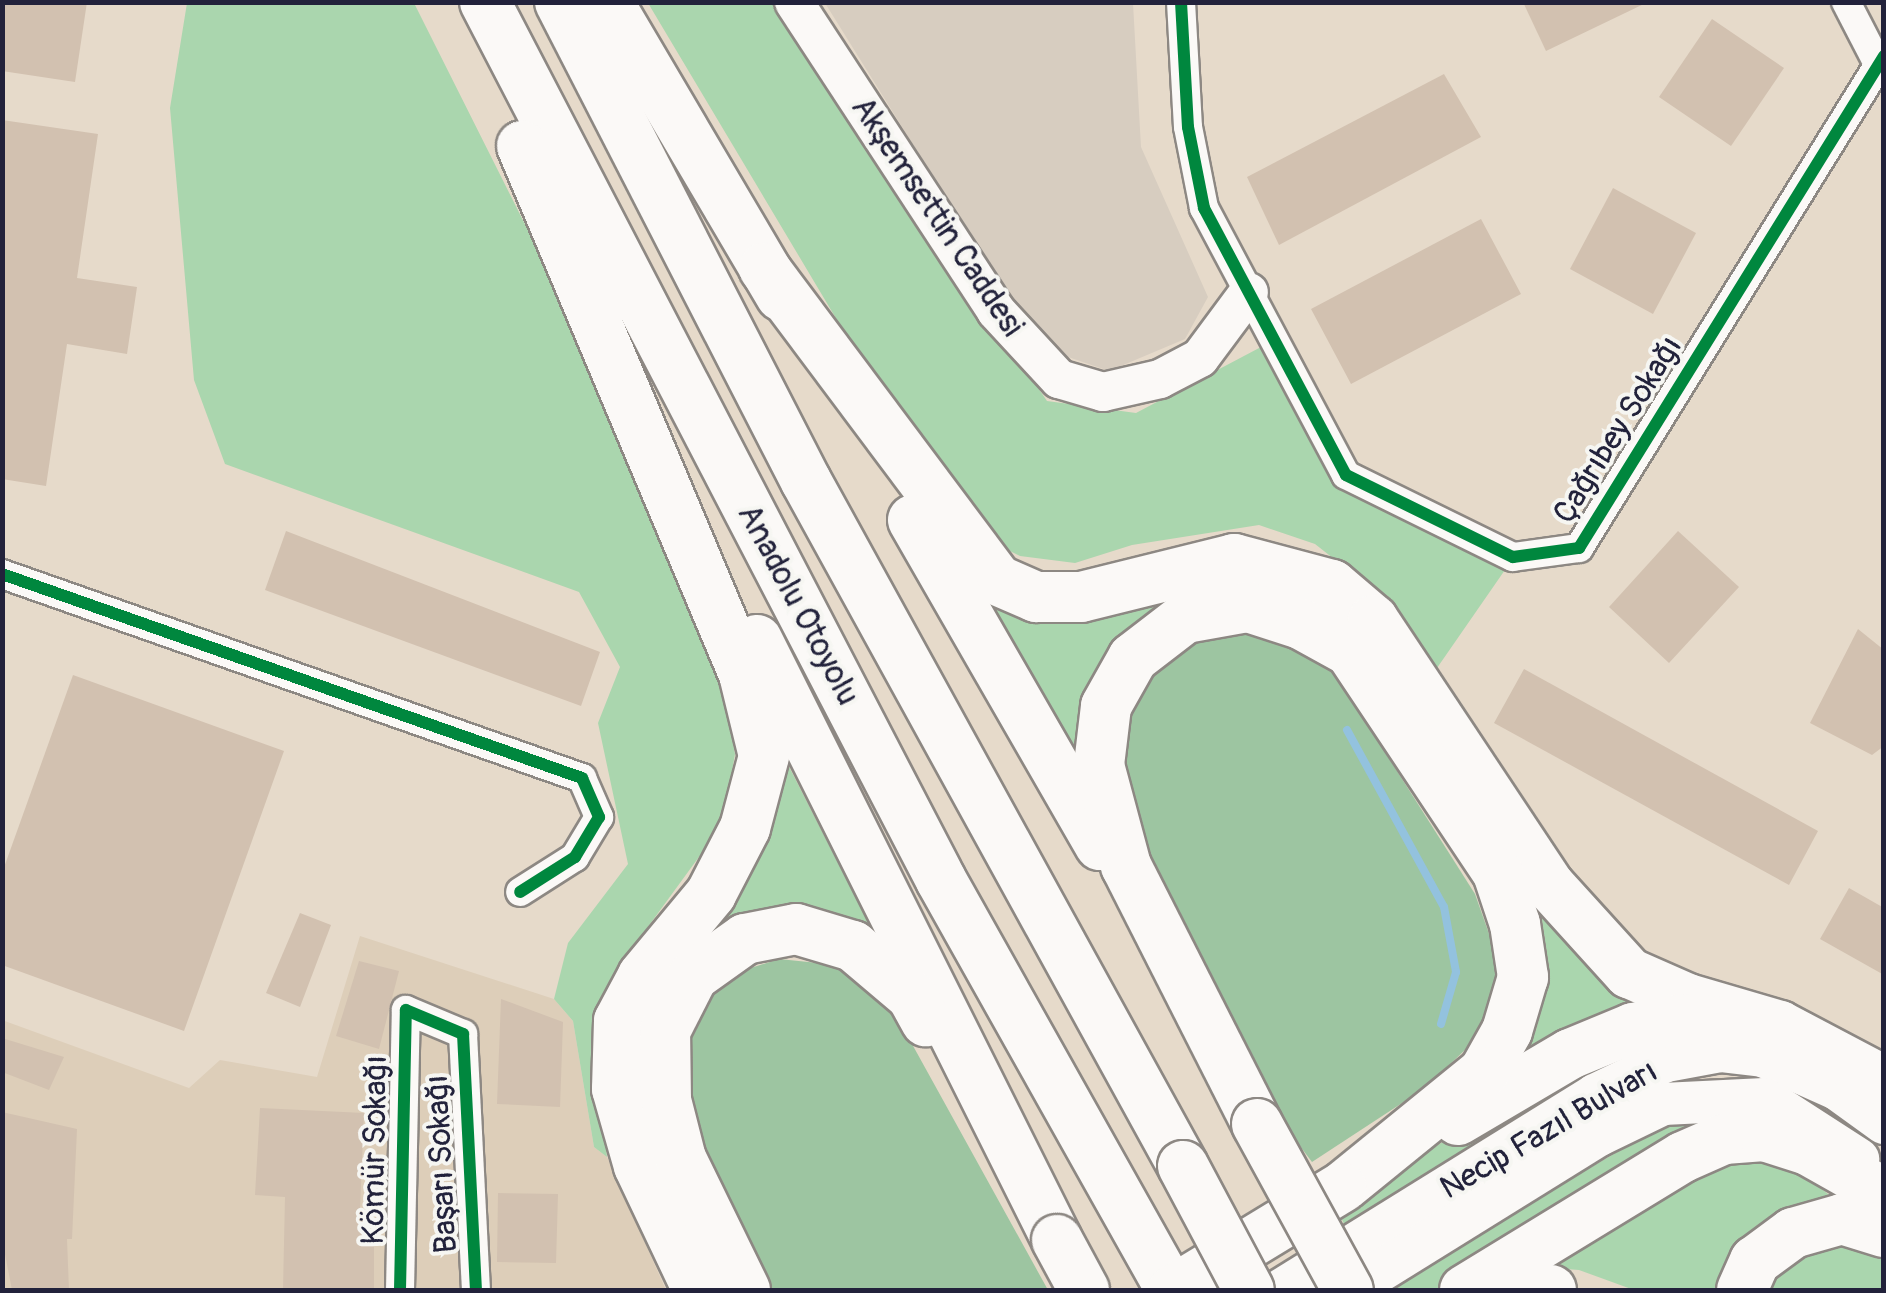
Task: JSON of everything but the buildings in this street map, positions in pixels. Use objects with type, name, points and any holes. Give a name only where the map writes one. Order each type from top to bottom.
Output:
[{"type":"highway","points":[[453,2],[606,340],[744,674],[764,756],[745,828],[711,894],[643,976],[618,1021],[617,1089],[639,1166],[698,1290]]},
{"type":"highway","name":"Anadolu Otoyolu","points":[[485,2],[941,880],[1172,1290]]},
{"type":"highway","name":"Anadolu Otoyolu","points":[[560,2],[806,481],[1250,1290]]},
{"type":"highway","points":[[608,2],[983,638],[1348,1290]]},
{"type":"highway","points":[[764,268],[997,580],[1036,597],[1081,597],[1234,559],[1332,585],[1373,620],[1550,886],[1629,973],[1688,1000],[1780,1026],[1879,1077]]},
{"type":"highway","points":[[606,340],[1084,1290]]},
{"type":"highway","points":[[1257,1124],[1126,866],[1098,765],[1106,706],[1133,658],[1185,618],[1248,606],[1301,624],[1350,651],[1498,873],[1515,924],[1523,977],[1508,1031],[1484,1072],[1346,1185]]},
{"type":"highway","points":[[745,1290],[681,1159],[666,1100],[665,1032],[693,976],[717,955],[745,939],[796,929],[854,946],[912,996],[1057,1240]]},
{"type":"highway","points":[[1172,1290],[1570,1054],[1632,1028],[1682,1019],[1771,1029],[1879,1077]]},
{"type":"highway","points":[[1465,1290],[1682,1157],[1724,1139],[1764,1136],[1808,1150],[1884,1193]]},
{"type":"highway","points":[[1742,1290],[1755,1261],[1793,1234],[1842,1219],[1884,1232]]},
{"type":"highway","points":[[1517,1290],[1551,1290]]},
{"type":"main road","name":"Akşemsettin Caddesi","points":[[794,2],[996,311],[1059,379],[1103,392],[1160,379],[1200,358],[1249,292]]},
{"type":"main road","name":"Necip Fazıl Bulvarı","points":[[1281,1290],[1596,1096],[1666,1061],[1720,1050],[1762,1056],[1837,1089],[1884,1123]]},
{"type":"main road","name":"Necip Fazıl Bulvarı","points":[[1348,1290],[1599,1135],[1663,1104],[1765,1100],[1802,1118],[1884,1178]]},
{"type":"street","points":[[1181,2],[1188,127],[1204,208],[1249,292]]},
{"type":"street","points":[[1846,2],[1880,58]]},
{"type":"street","name":"Çağrıbey Sokağı","points":[[1249,292],[1346,475],[1513,558],[1579,548],[1880,58]]},
{"type":"street","points":[[2,574],[582,778],[599,817],[576,857],[520,892]]},
{"type":"street","name":"Başarı Sokağı","points":[[406,1010],[463,1034],[476,1290]]},
{"type":"street","name":"Kömür Sokağı","points":[[400,1290],[406,1010]]},
{"type":"shaded area","points":[[825,3],[1133,3],[1141,147],[1208,297],[1185,339],[1109,371],[1039,347]]},
{"type":"shaded area","points":[[360,936],[554,999],[573,1021],[594,1147],[607,1157],[666,1290],[3,1290],[2,1020],[189,1088],[220,1060],[317,1077]]},
{"type":"green space","points":[[187,3],[414,3],[578,330],[721,671],[735,754],[723,824],[623,961],[595,1037],[607,1157],[594,1147],[573,1021],[554,999],[568,943],[628,864],[598,723],[620,667],[579,592],[225,464],[194,380],[170,108]]},
{"type":"green space","points":[[648,3],[778,3],[1047,401],[1136,413],[1261,347],[1338,488],[1507,567],[1437,668],[1380,595],[1315,544],[1259,525],[1132,545],[1075,563],[1020,556],[971,532],[899,424]]},
{"type":"green space","points":[[971,586],[1183,590],[1081,777]]},
{"type":"green space","points":[[1250,629],[1315,656],[1338,678],[1475,894],[1499,962],[1490,1012],[1466,1049],[1425,1088],[1312,1162],[1275,1113],[1147,869],[1118,776],[1124,706],[1154,660],[1191,633]]},
{"type":"green space","points":[[781,751],[877,939],[680,954]]},
{"type":"green space","points":[[1541,914],[1611,986],[1652,1007],[1572,1025],[1521,1058],[1536,1030],[1550,975]]},
{"type":"green space","points":[[824,956],[861,977],[891,1006],[1048,1290],[773,1290],[701,1150],[684,1086],[685,1045],[705,1000],[735,973],[779,959],[818,963]]},
{"type":"green space","points":[[1604,1048],[1615,1059],[1344,1224],[1335,1205]]},
{"type":"green space","points":[[1670,1121],[1715,1123],[1599,1186],[1440,1290],[1381,1290]]},
{"type":"green space","points":[[1737,1153],[1790,1164],[1842,1205],[1734,1252],[1716,1290],[1634,1290],[1579,1270],[1528,1266]]},
{"type":"green space","points":[[1821,1244],[1883,1250],[1883,1290],[1760,1290],[1766,1275]]},
{"type":"waterway","points":[[1347,730],[1444,907],[1456,972],[1441,1024]]},
{"type":"cycle path","points":[[1181,2],[1188,127],[1204,208],[1346,475],[1513,557],[1579,548],[1884,56]]},
{"type":"cycle path","points":[[2,574],[582,778],[599,817],[575,857],[520,892]]},
{"type":"cycle path","points":[[400,1290],[406,1010],[463,1034],[476,1290]]}]
